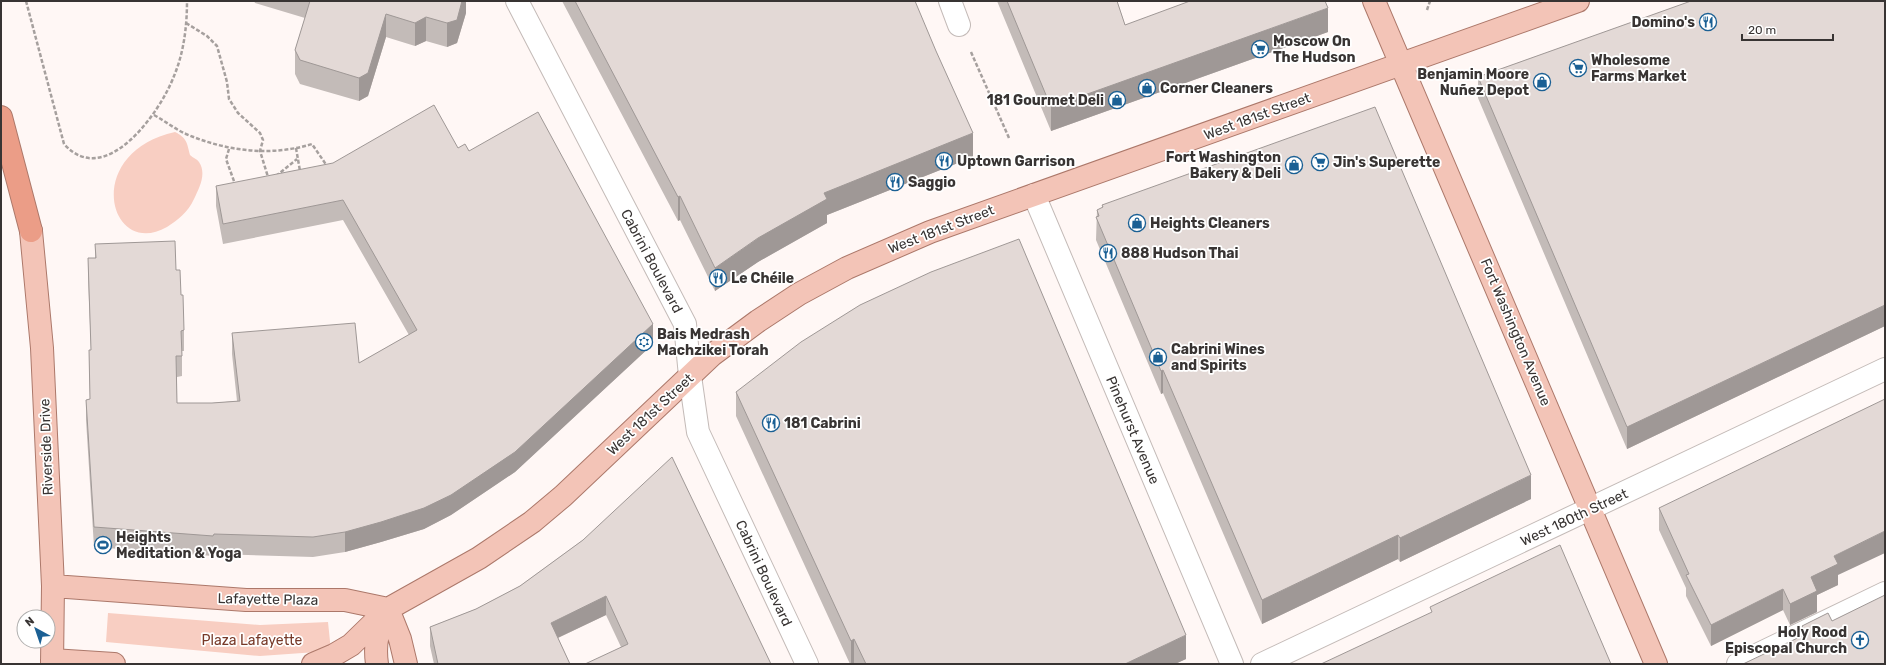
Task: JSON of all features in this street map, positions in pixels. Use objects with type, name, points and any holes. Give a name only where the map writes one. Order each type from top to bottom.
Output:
[{"type":"highway","points":[[1,118],[31,231]]},
{"type":"main road","name":"Fort Washington Avenue","points":[[1374,1],[1656,664]]},
{"type":"main road","name":"West 181st Street","points":[[388,609],[479,558],[532,522],[563,496],[712,355],[758,321],[805,291],[847,268],[903,242],[1578,1]]},
{"type":"main road","name":"Riverside Drive","points":[[31,231],[42,348],[52,586],[52,662]]},
{"type":"main road","name":"Lafayette Plaza","points":[[52,586],[246,600],[345,600],[388,609]]},
{"type":"main road","points":[[312,664],[334,655],[351,645],[388,609]]},
{"type":"main road","points":[[376,664],[375,648],[377,634],[388,609]]},
{"type":"main road","points":[[388,609],[400,639],[406,664]]},
{"type":"main road","points":[[52,662],[114,664]]},
{"type":"street","name":"Cabrini Boulevard","points":[[516,1],[685,324],[690,376],[698,432],[808,664]]},
{"type":"street","points":[[950,1],[959,24]]},
{"type":"street","name":"Pinehurst Avenue","points":[[1034,195],[1232,664]]},
{"type":"street","name":"West 180th Street","points":[[1262,664],[1885,369]]},
{"type":"street","points":[[1738,664],[1885,593]]},
{"type":"path","points":[[26,1],[64,144],[72,153],[85,159],[98,159],[134,137],[154,115],[175,76],[186,23],[187,1]]},
{"type":"path","points":[[1427,10],[1430,1]]},
{"type":"path","points":[[186,23],[207,36],[216,46],[229,99],[238,113],[260,133],[262,140],[260,151],[270,183]]},
{"type":"path","points":[[971,52],[1009,138]]},
{"type":"path","points":[[154,115],[185,133],[229,148],[260,151],[296,148],[312,144],[327,167]]},
{"type":"path","points":[[229,148],[226,159],[236,190]]},
{"type":"path","points":[[296,148],[302,176]]},
{"type":"path","points":[[274,178],[298,159]]},
{"type":"green space","points":[[175,132],[184,139],[190,155],[198,161],[202,171],[200,186],[192,204],[186,212],[167,227],[147,233],[131,229],[119,217],[114,200],[116,180],[126,160],[145,143]]},
{"type":"green space","name":"Plaza Lafayette","points":[[108,613],[260,625],[328,622],[331,651],[260,656],[106,642]]},
{"type":"building","points":[[310,1],[462,1],[457,20],[447,23],[426,17],[415,23],[386,14],[368,73],[359,78],[300,60],[295,50]]},
{"type":"building","points":[[575,1],[915,1],[973,133],[824,193],[827,199],[758,238],[715,268],[680,196],[678,197]]},
{"type":"building","points":[[1007,1],[1117,1],[1125,25],[1190,1],[1325,1],[1328,8],[1051,107]]},
{"type":"building","points":[[1691,1],[1885,1],[1885,305],[1627,427],[1478,77]]},
{"type":"building","points":[[434,105],[458,148],[465,144],[469,151],[538,112],[653,324],[515,452],[451,495],[424,508],[345,532],[313,537],[214,534],[213,536],[94,527],[86,400],[90,399],[89,350],[91,350],[88,258],[96,258],[95,244],[175,241],[176,270],[180,270],[181,295],[183,295],[184,330],[181,331],[182,356],[176,356],[177,403],[240,401],[232,333],[355,323],[359,363],[417,330],[343,200],[223,224],[216,186],[333,163]]},
{"type":"building","points":[[1375,107],[1531,475],[1400,538],[1398,535],[1262,600],[1163,370],[1161,371],[1096,217],[1099,216],[1097,210],[1103,207],[1102,205]]},
{"type":"building","points":[[1019,239],[1186,635],[1125,664],[866,664],[854,639],[851,641],[736,392],[801,342],[860,305],[931,272]]},
{"type":"building","points":[[1885,399],[1885,531],[1834,556],[1838,564],[1811,577],[1817,591],[1790,604],[1783,589],[1711,625],[1686,575],[1689,574],[1659,508]]},
{"type":"building","points":[[672,457],[771,664],[585,664],[628,644],[606,596],[551,623],[570,664],[438,664],[430,627],[476,609],[520,586],[583,540]]},
{"type":"building","points":[[1560,545],[1611,664],[1321,664],[1432,612],[1430,607]]},
{"type":"building","points":[[1885,595],[1885,664],[1743,664],[1806,634],[1802,626],[1828,613],[1832,621]]},
{"type":"place","name":"Domino's","points":[[1708,22]]},
{"type":"place","name":"Moscow On The Hudson","points":[[1260,49]]},
{"type":"place","name":"Wholesome Farms Market","points":[[1578,68]]},
{"type":"place","name":"Benjamin Moore Nuñez Depot","points":[[1542,82]]},
{"type":"place","name":"Corner Cleaners","points":[[1147,88]]},
{"type":"place","name":"181 Gourmet Deli","points":[[1117,100]]},
{"type":"place","name":"Uptown Garrison","points":[[944,161]]},
{"type":"place","name":"Jin's Superette","points":[[1320,162]]},
{"type":"place","name":"Fort Washington Bakery & Deli","points":[[1294,165]]},
{"type":"place","name":"Saggio","points":[[895,182]]},
{"type":"place","name":"Heights Cleaners","points":[[1137,223]]},
{"type":"place","name":"888 Hudson Thai","points":[[1108,253]]},
{"type":"place","name":"Le Chéile","points":[[718,278]]},
{"type":"place","name":"Bais Medrash Machzikei Torah","points":[[644,342]]},
{"type":"place","name":"Cabrini Wines and Spirits","points":[[1158,357]]},
{"type":"place","name":"181 Cabrini","points":[[771,423]]},
{"type":"place","name":"Heights Meditation & Yoga","points":[[103,545]]},
{"type":"place","name":"Holy Rood Episcopal Church","points":[[1860,640]]}]
